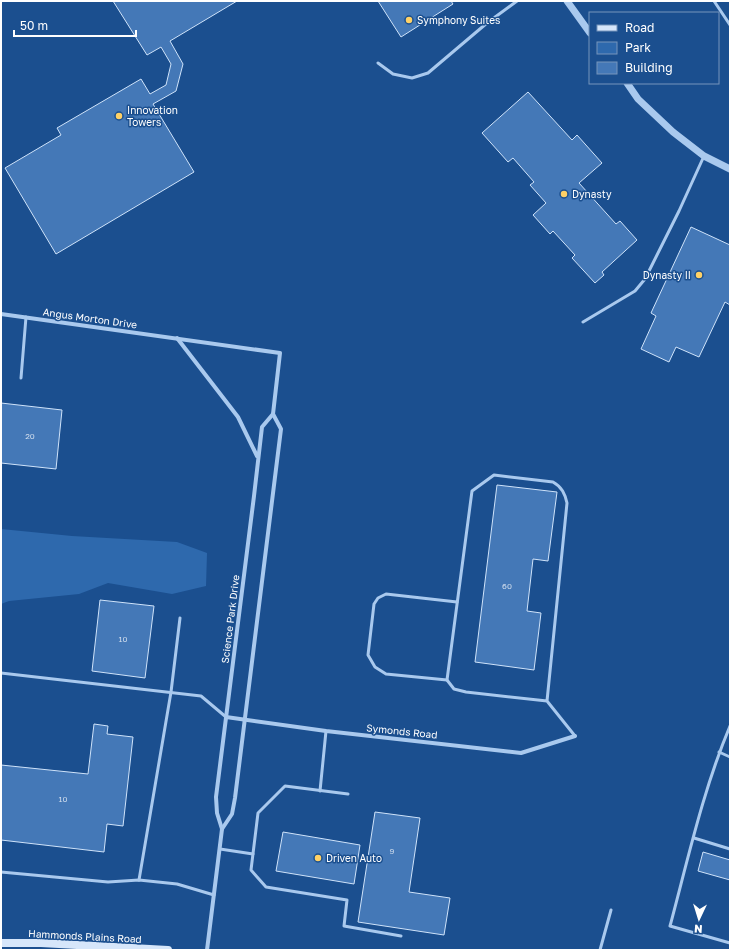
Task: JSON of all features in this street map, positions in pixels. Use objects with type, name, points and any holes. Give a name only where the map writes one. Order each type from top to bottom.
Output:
[{"type":"main road","name":"Hammonds Plains Road","points":[[1,942],[168,950]]},
{"type":"street","points":[[567,1],[589,32]]},
{"type":"street","points":[[628,84],[638,99],[673,132],[704,156],[730,169]]},
{"type":"street","name":"Angus Morton Drive","points":[[1,314],[280,353]]},
{"type":"street","points":[[177,338],[238,417],[258,457]]},
{"type":"street","name":"Science Park Drive","points":[[206,950],[222,829],[217,813],[216,797],[258,457],[262,427],[273,414],[280,353]]},
{"type":"street","name":"Science Park Drive","points":[[222,829],[232,814],[236,798],[246,720],[281,429],[273,414]]},
{"type":"street","name":"Symonds Road","points":[[226,717],[326,731],[521,753],[575,736]]},
{"type":"lane","points":[[378,63],[393,74],[412,78],[428,73],[487,23],[517,1]]},
{"type":"lane","points":[[714,1],[730,25]]},
{"type":"lane","points":[[584,322],[635,291],[645,279],[679,212],[704,156]]},
{"type":"lane","points":[[21,378],[26,317]]},
{"type":"lane","points":[[547,701],[466,692],[454,689],[447,680],[472,491],[494,474],[553,482],[559,486],[565,494],[567,503],[547,701],[575,736]]},
{"type":"lane","points":[[447,680],[386,674],[375,667],[368,655],[374,604],[378,598],[386,594],[457,602]]},
{"type":"lane","points":[[139,880],[171,692],[180,618]]},
{"type":"lane","points":[[1,673],[201,696],[226,717]]},
{"type":"lane","points":[[730,726],[719,752],[670,926],[730,943]]},
{"type":"lane","points":[[320,791],[326,731]]},
{"type":"lane","points":[[719,752],[730,757]]},
{"type":"lane","points":[[348,794],[285,786],[258,813],[251,870],[266,888],[346,900],[344,926],[401,936]]},
{"type":"lane","points":[[694,838],[730,849]]},
{"type":"lane","points":[[220,848],[253,854]]},
{"type":"lane","points":[[1,872],[108,882],[139,880],[177,884],[214,895]]},
{"type":"lane","points":[[600,950],[611,910]]},
{"type":"green space","points":[[1,529],[72,536],[177,542],[207,553],[206,586],[172,594],[108,583],[79,594],[9,601],[1,604]]},
{"type":"building","name":"Innovation Towers","points":[[113,1],[237,1],[170,41],[183,64],[176,91],[153,104],[194,172],[56,254],[5,168],[61,135],[57,128],[141,79],[150,94],[166,85],[171,64],[161,47],[147,55]]},
{"type":"building","name":"Symphony Suites","points":[[378,1],[451,1],[453,4],[401,37]]},
{"type":"building","name":"Dynasty","points":[[528,92],[572,140],[577,135],[602,163],[579,183],[616,224],[620,221],[637,240],[602,272],[604,275],[595,283],[572,258],[575,255],[553,231],[550,234],[533,215],[546,203],[530,185],[534,182],[513,158],[508,162],[482,133]]},
{"type":"building","name":"Dynasty II","points":[[691,227],[730,245],[730,305],[725,302],[699,357],[676,347],[669,362],[641,349],[656,316],[651,313]]},
{"type":"building","points":[[1,403],[62,410],[56,469],[1,463]]},
{"type":"building","points":[[497,485],[557,492],[548,561],[533,559],[527,611],[541,613],[534,670],[475,662]]},
{"type":"building","points":[[100,600],[154,606],[145,678],[92,671]]},
{"type":"building","points":[[94,724],[108,726],[107,734],[133,737],[123,826],[107,824],[104,852],[1,840],[1,765],[88,774]]},
{"type":"building","points":[[375,812],[420,818],[409,892],[450,898],[444,935],[358,922]]},
{"type":"building","name":"Driven Auto","points":[[283,832],[360,845],[354,884],[276,871]]},
{"type":"building","points":[[703,852],[730,860],[730,880],[698,871]]},
{"type":"place","name":"Symphony Suites","points":[[409,20]]},
{"type":"place","name":"Innovation Towers","points":[[119,116]]},
{"type":"place","name":"Dynasty","points":[[564,194]]},
{"type":"place","name":"Dynasty II","points":[[699,275]]},
{"type":"place","name":"Driven Auto","points":[[318,858]]}]
